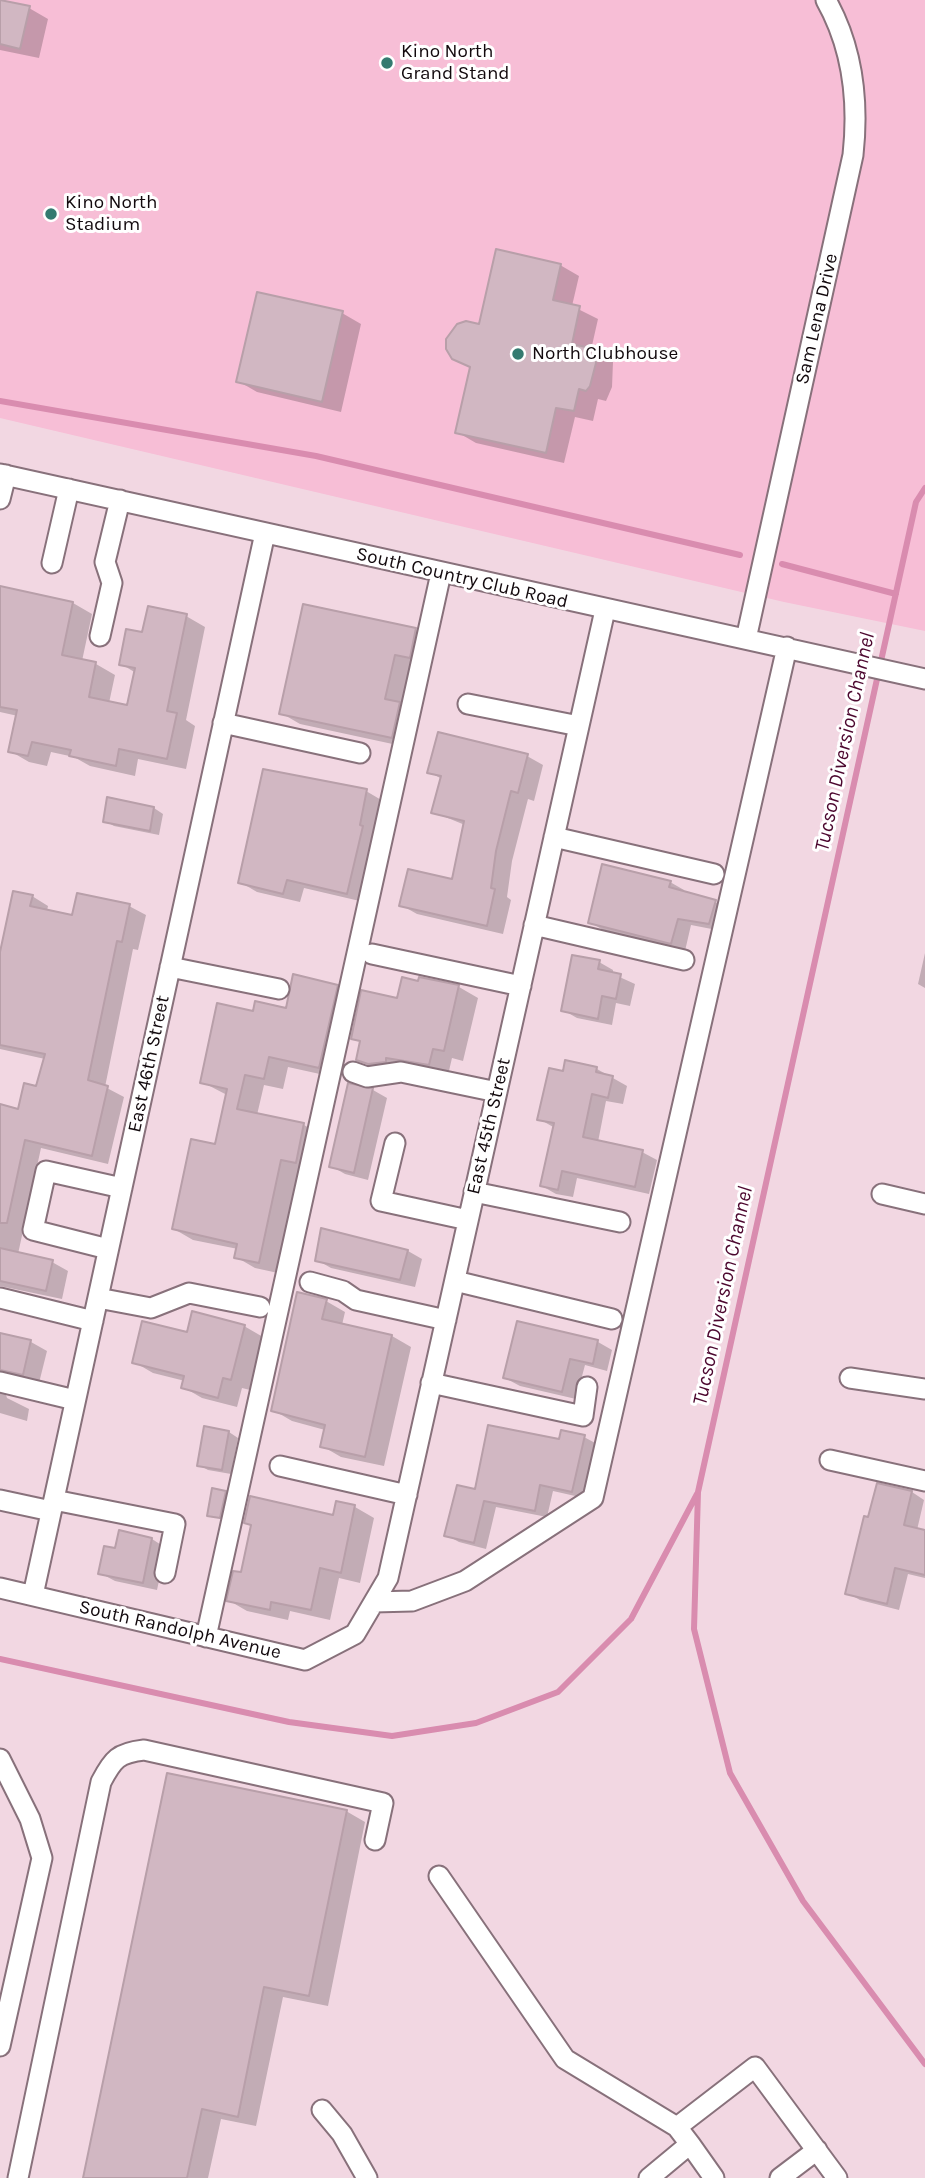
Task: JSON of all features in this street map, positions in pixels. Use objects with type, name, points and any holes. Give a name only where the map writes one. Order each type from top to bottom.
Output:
[{"type":"street","name":"Sam Lena Drive","points":[[746,639],[853,155],[856,107],[851,63],[826,0]]},
{"type":"street","name":"South Country Club Road","points":[[3,475],[925,679]]},
{"type":"street","points":[[0,499],[3,475]]},
{"type":"street","points":[[52,563],[69,489]]},
{"type":"street","points":[[100,636],[112,583],[105,562],[120,500]]},
{"type":"street","name":"East 46th Street","points":[[33,1595],[265,533]]},
{"type":"street","points":[[206,1637],[442,573]]},
{"type":"street","name":"East 45th Street","points":[[355,1634],[388,1578],[605,610]]},
{"type":"street","points":[[374,1602],[412,1601],[465,1581],[593,1498],[787,647]]},
{"type":"street","points":[[468,704],[579,726]]},
{"type":"street","points":[[223,723],[360,753]]},
{"type":"street","points":[[554,837],[714,874]]},
{"type":"street","points":[[534,925],[684,960]]},
{"type":"street","points":[[372,954],[521,986]]},
{"type":"street","points":[[170,967],[279,989]]},
{"type":"street","points":[[353,1073],[367,1077],[401,1072],[497,1091]]},
{"type":"street","points":[[395,1143],[381,1201],[468,1220]]},
{"type":"street","points":[[108,1249],[33,1230],[46,1171],[122,1188]]},
{"type":"street","points":[[474,1192],[620,1222]]},
{"type":"street","points":[[881,1194],[925,1204]]},
{"type":"street","points":[[455,1281],[612,1319]]},
{"type":"street","points":[[310,1282],[343,1291],[356,1300],[446,1320]]},
{"type":"street","points":[[98,1298],[150,1308],[189,1293],[260,1307]]},
{"type":"street","points":[[0,1298],[93,1321]]},
{"type":"street","points":[[850,1378],[925,1389]]},
{"type":"street","points":[[0,1382],[75,1400]]},
{"type":"street","points":[[431,1383],[583,1416],[587,1387]]},
{"type":"street","points":[[830,1460],[925,1481]]},
{"type":"street","points":[[280,1466],[407,1495]]},
{"type":"street","points":[[0,1500],[52,1505],[175,1524],[165,1573]]},
{"type":"street","name":"South Randolph Avenue","points":[[0,1588],[305,1660],[355,1634]]},
{"type":"street","points":[[18,2178],[101,1782],[122,1752],[144,1750],[383,1802],[375,1840]]},
{"type":"street","points":[[0,1759],[30,1819],[42,1858],[0,2046]]},
{"type":"street","points":[[439,1876],[565,2059],[677,2127],[715,2178]]},
{"type":"street","points":[[677,2127],[755,2067],[837,2178]]},
{"type":"street","points":[[322,2110],[342,2134],[367,2178]]},
{"type":"street","points":[[649,2178],[690,2144]]},
{"type":"street","points":[[780,2178],[817,2150]]},
{"type":"shaded area","points":[[0,0],[925,0],[925,631],[784,602],[0,418]]},
{"type":"building","points":[[0,0],[30,6],[20,49],[0,44]]},
{"type":"building","name":"North Clubhouse","points":[[496,249],[561,264],[553,300],[580,306],[572,344],[595,349],[596,363],[590,386],[586,391],[579,389],[574,411],[556,408],[546,453],[455,433],[470,367],[452,359],[446,349],[446,339],[457,324],[466,321],[479,324]]},
{"type":"building","points":[[257,292],[343,311],[322,402],[236,382]]},
{"type":"building","points":[[0,586],[73,602],[62,655],[96,662],[89,697],[127,705],[135,668],[119,665],[126,629],[142,632],[148,606],[187,614],[167,711],[177,713],[167,759],[119,749],[116,766],[69,756],[71,750],[32,742],[28,756],[8,752],[17,710],[0,707]]},
{"type":"building","points":[[303,604],[416,628],[410,658],[395,655],[385,699],[400,702],[392,738],[279,714]]},
{"type":"building","points":[[438,732],[528,754],[518,793],[511,791],[496,851],[491,888],[495,889],[487,926],[399,906],[408,869],[452,879],[464,821],[431,813],[441,776],[427,773]]},
{"type":"building","points":[[263,769],[367,789],[360,825],[363,826],[347,894],[287,880],[283,894],[238,883]]},
{"type":"building","points":[[107,797],[154,807],[150,831],[103,822]]},
{"type":"building","points":[[602,864],[671,881],[669,887],[716,900],[709,924],[678,919],[671,944],[588,923]]},
{"type":"building","points":[[13,891],[33,895],[30,906],[72,915],[77,893],[130,904],[122,942],[117,941],[88,1080],[108,1086],[92,1156],[25,1140],[7,1223],[0,1223],[0,1104],[18,1109],[24,1083],[36,1086],[45,1054],[0,1045],[0,952]]},
{"type":"building","points":[[572,955],[600,960],[598,969],[621,974],[616,999],[602,996],[598,1019],[561,1011]]},
{"type":"building","points":[[293,974],[338,985],[319,1068],[269,1057],[264,1079],[245,1075],[237,1109],[304,1123],[296,1163],[281,1160],[259,1263],[234,1258],[237,1244],[172,1229],[191,1139],[215,1144],[227,1089],[200,1083],[217,1003],[253,1011],[255,1001],[286,1008]]},
{"type":"building","points":[[402,977],[418,981],[419,977],[459,985],[444,1051],[433,1049],[429,1065],[386,1058],[386,1062],[368,1064],[356,1060],[360,1041],[351,1039],[361,990],[397,998]]},
{"type":"building","points":[[565,1060],[597,1067],[596,1072],[613,1076],[608,1098],[592,1094],[583,1137],[643,1150],[635,1187],[562,1171],[558,1190],[540,1186],[554,1123],[537,1120],[549,1068],[563,1071]]},
{"type":"building","points":[[348,1083],[373,1088],[354,1173],[329,1167]]},
{"type":"building","points":[[321,1228],[408,1250],[400,1280],[315,1261]]},
{"type":"building","points":[[0,1248],[53,1260],[46,1291],[0,1281]]},
{"type":"building","points":[[297,1292],[327,1299],[322,1319],[392,1335],[365,1457],[320,1447],[325,1425],[271,1411]]},
{"type":"building","points":[[192,1311],[245,1325],[231,1380],[223,1378],[218,1398],[181,1388],[184,1376],[132,1363],[142,1321],[187,1332]]},
{"type":"building","points":[[517,1321],[598,1340],[593,1364],[570,1359],[562,1392],[503,1378]]},
{"type":"building","points":[[0,1333],[31,1340],[23,1375],[0,1370]]},
{"type":"building","points":[[488,1425],[559,1439],[561,1430],[585,1435],[572,1492],[540,1485],[535,1511],[484,1501],[474,1543],[444,1536],[457,1485],[475,1489]]},
{"type":"building","points":[[204,1426],[229,1431],[222,1470],[197,1466]]},
{"type":"building","points":[[877,1483],[912,1491],[904,1525],[925,1530],[925,1575],[895,1568],[887,1604],[845,1594],[864,1516],[868,1517]]},
{"type":"building","points":[[212,1488],[226,1491],[220,1518],[207,1516]]},
{"type":"building","points":[[250,1496],[333,1515],[336,1501],[355,1505],[341,1573],[320,1568],[311,1610],[271,1602],[270,1610],[226,1601],[233,1571],[241,1572],[251,1525],[244,1523]]},
{"type":"building","points":[[119,1530],[152,1538],[143,1583],[98,1574],[104,1546],[115,1548]]},
{"type":"building","points":[[167,1773],[347,1810],[309,1996],[264,1987],[238,2117],[202,2109],[187,2178],[83,2178]]},
{"type":"waterway","points":[[0,401],[316,456],[740,555]]},
{"type":"waterway","name":"Tucson Diversion Channel","points":[[925,488],[916,502],[698,1492],[694,1629],[730,1773],[803,1901],[925,2064]]},
{"type":"waterway","points":[[782,564],[896,594]]},
{"type":"waterway","points":[[0,1659],[289,1722],[392,1736],[476,1723],[558,1692],[631,1619],[697,1494]]},
{"type":"place","name":"Kino North Grand Stand","points":[[387,63]]},
{"type":"place","name":"Kino North Stadium","points":[[51,214]]},
{"type":"place","name":"North Clubhouse","points":[[518,354]]}]
